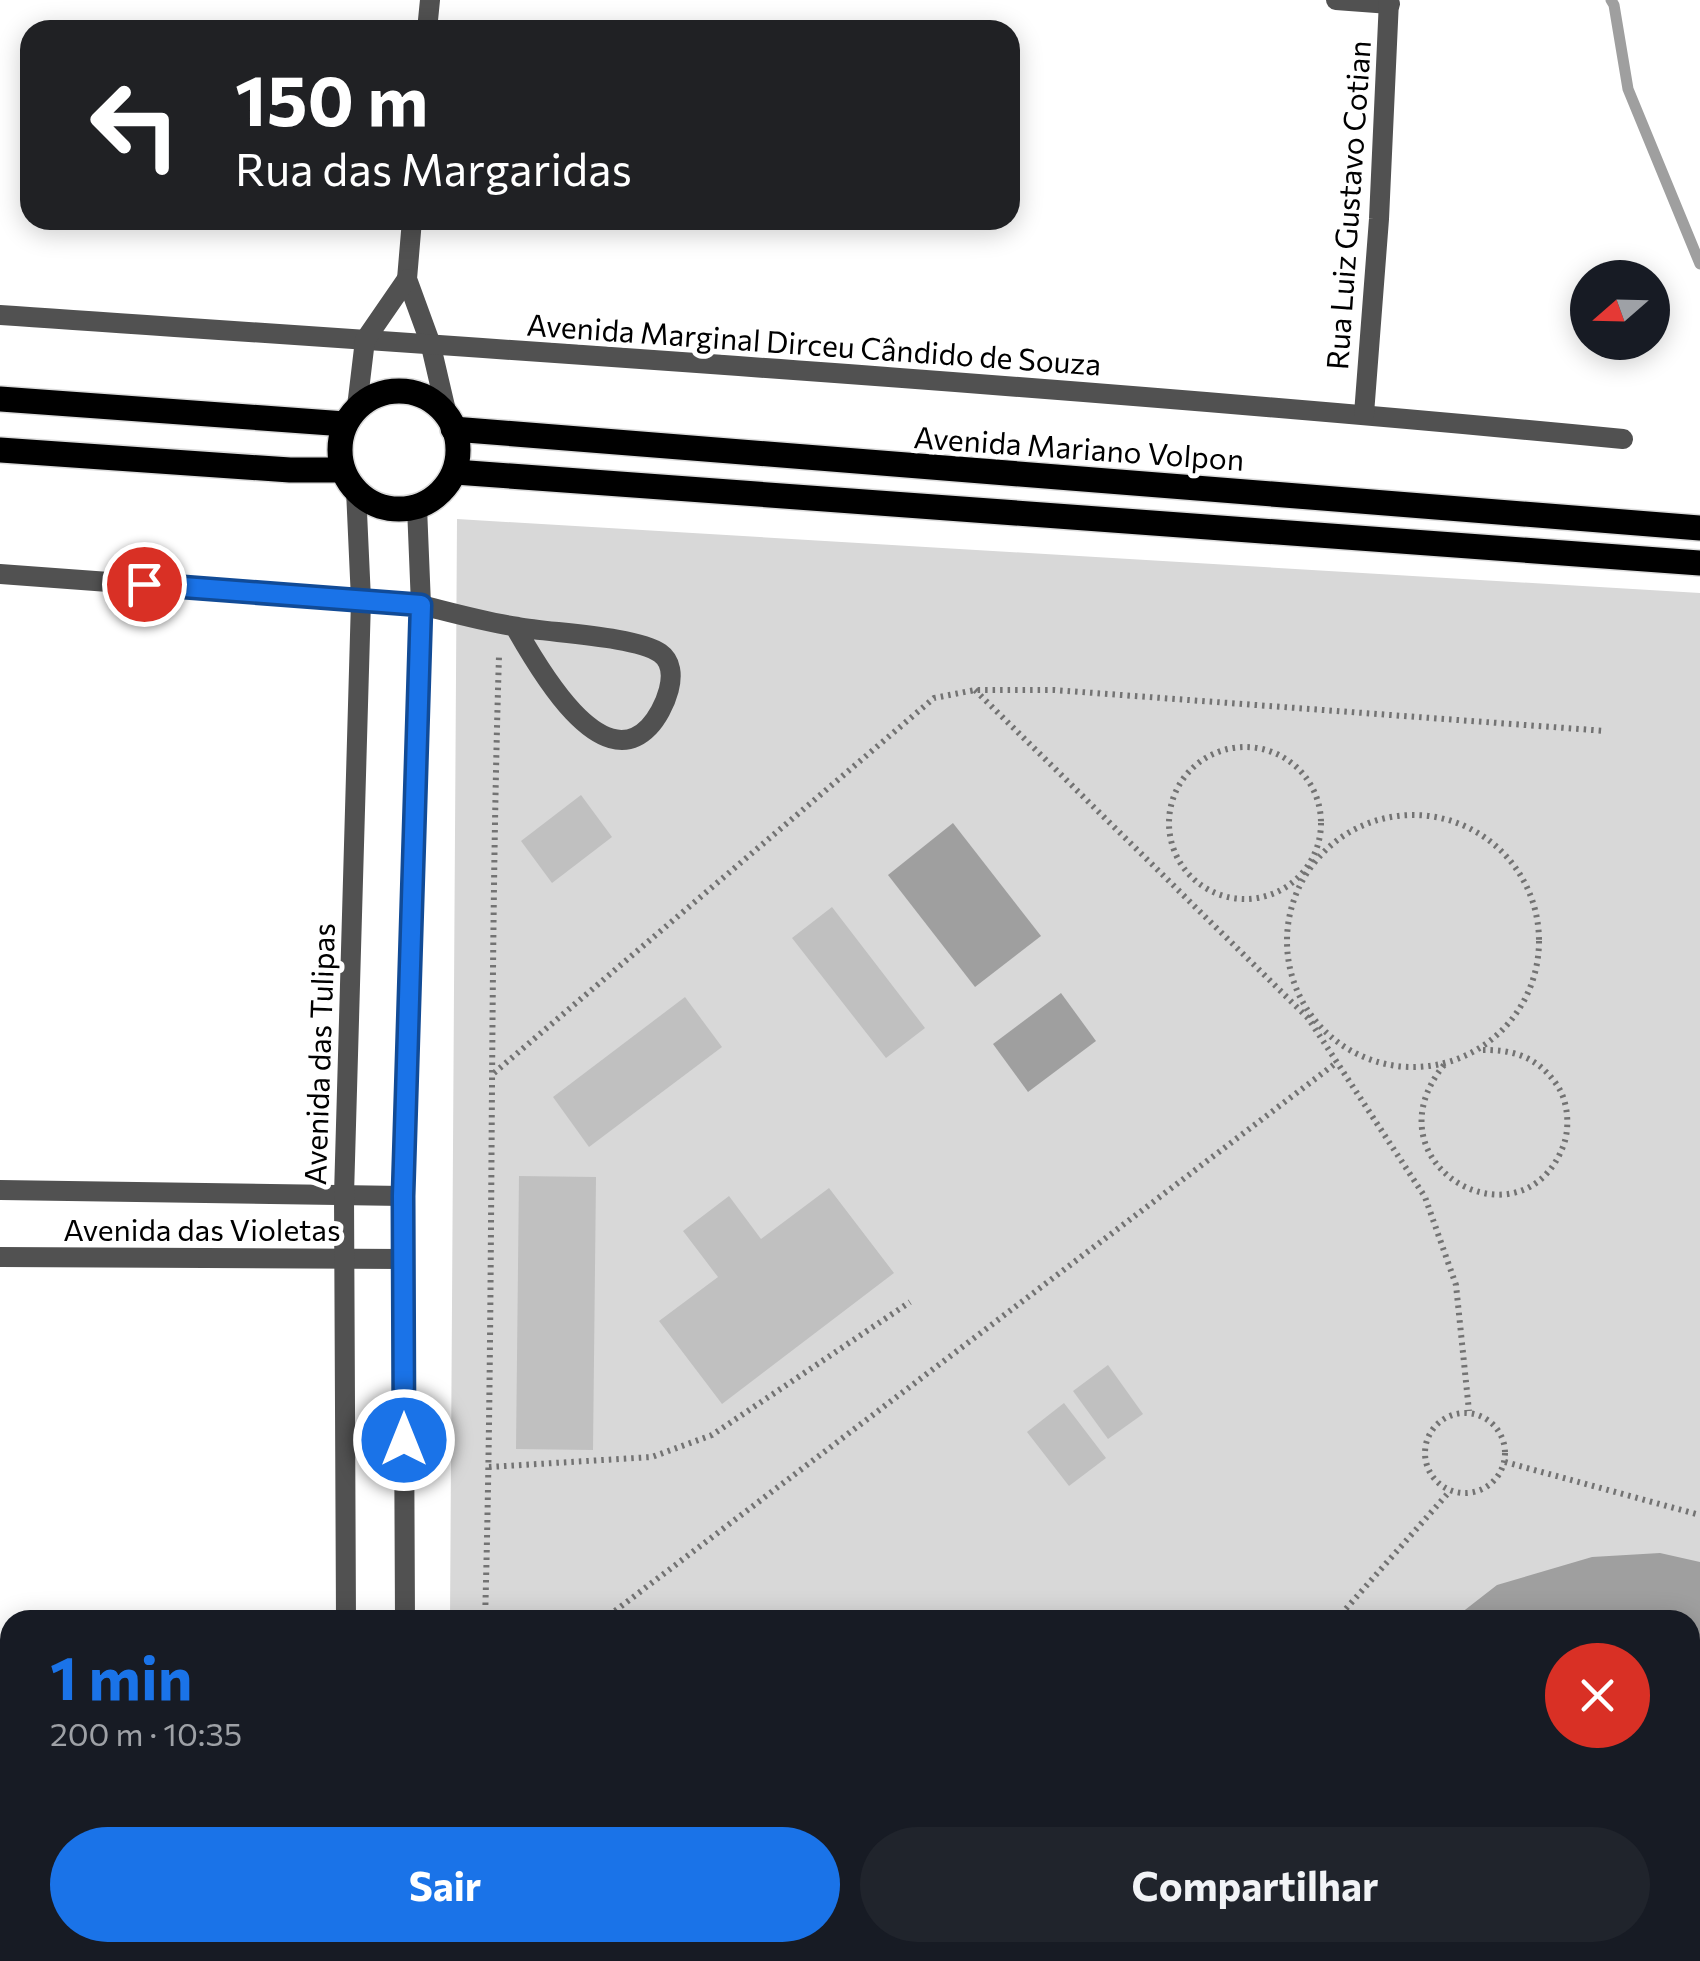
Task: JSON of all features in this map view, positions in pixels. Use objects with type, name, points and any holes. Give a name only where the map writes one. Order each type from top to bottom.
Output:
[{"type":"main road","points":[[404,390],[428,398],[450,422],[459,446],[455,472],[440,494],[417,507],[395,510],[374,504],[349,480],[340,446],[351,415],[379,393],[404,390]]},
{"type":"main road","points":[[0,399],[351,415]]},
{"type":"main road","name":"Avenida Mariano Volpon","points":[[450,422],[1700,528]]},
{"type":"main road","points":[[0,450],[290,470],[349,480]]},
{"type":"main road","points":[[455,472],[1700,563]]},
{"type":"street","points":[[1336,0],[1390,2]]},
{"type":"street","name":"Rua Luiz Gustavo Cotian","points":[[1364,414],[1390,2]]},
{"type":"street","points":[[411,230],[407,279],[430,342],[450,422]]},
{"type":"street","points":[[351,415],[365,340],[407,279]]},
{"type":"street","name":"Avenida Marginal Dirceu Cândido de Souza","points":[[0,316],[430,342],[1364,414],[1623,439]]},
{"type":"street","name":"Avenida das Tulipas","points":[[346,1610],[343,1259],[361,600],[349,480]]},
{"type":"street","points":[[405,1610],[403,1196],[421,605],[417,507]]},
{"type":"street","points":[[0,574],[421,605],[507,625],[636,644],[661,653],[671,666],[673,681],[650,726],[635,737],[616,740],[599,734],[579,719],[507,625]]},
{"type":"street","name":"Avenida das Violetas","points":[[0,1190],[403,1196]]},
{"type":"street","name":"Avenida das Violetas","points":[[0,1257],[404,1259]]},
{"type":"path","points":[[486,1610],[494,834],[507,625]]},
{"type":"path","points":[[494,1073],[934,698],[975,690],[1054,690],[1606,731]]},
{"type":"path","points":[[975,690],[1308,1018],[1376,1061],[1416,1067],[1445,1065],[1478,1050],[1517,1014],[1535,978],[1540,938],[1533,899],[1512,861],[1479,832],[1440,816],[1396,815],[1355,828],[1300,878],[1278,892],[1254,899],[1229,898],[1205,888],[1187,872],[1174,850],[1169,825],[1172,800],[1183,778],[1201,760],[1224,749],[1249,746],[1274,752],[1295,765],[1311,784],[1320,808],[1321,834],[1314,858],[1300,878],[1293,893],[1288,932],[1293,976],[1308,1018],[1425,1197],[1456,1285],[1469,1411]]},
{"type":"path","points":[[1445,1065],[1430,1087],[1422,1111],[1422,1136],[1431,1159],[1447,1178],[1468,1190],[1492,1196],[1517,1192],[1547,1172],[1566,1140],[1567,1116],[1561,1092],[1547,1071],[1527,1056],[1504,1049],[1478,1050]]},
{"type":"path","points":[[616,1610],[1336,1063]]},
{"type":"path","points":[[490,1467],[652,1457],[681,1448],[712,1435],[910,1302]]},
{"type":"path","points":[[1469,1411],[1491,1420],[1504,1439],[1506,1462],[1494,1483],[1473,1493],[1450,1491],[1432,1476],[1424,1455],[1429,1432],[1446,1416],[1469,1411]]},
{"type":"path","points":[[1506,1462],[1700,1515]]},
{"type":"path","points":[[1345,1610],[1450,1491]]},
{"type":"shaded area","points":[[457,519],[1700,593],[1700,1610],[450,1610]]},
{"type":"shaded area","points":[[953,823],[1041,936],[975,987],[888,875]]},
{"type":"shaded area","points":[[1061,993],[1096,1041],[1028,1092],[993,1044]]},
{"type":"shaded area","points":[[1660,1553],[1700,1562],[1700,1610],[1465,1610],[1497,1585],[1592,1557]]},
{"type":"building","points":[[581,795],[612,837],[552,883],[521,841]]},
{"type":"building","points":[[832,907],[925,1028],[886,1058],[792,938]]},
{"type":"building","points":[[685,997],[722,1047],[589,1147],[553,1097]]},
{"type":"building","points":[[519,1176],[596,1177],[593,1450],[516,1449]]},
{"type":"building","points":[[829,1188],[894,1273],[722,1404],[659,1321],[718,1277],[683,1231],[729,1196],[761,1239]]},
{"type":"building","points":[[1108,1365],[1143,1414],[1108,1439],[1073,1391]]},
{"type":"building","points":[[1064,1403],[1106,1458],[1069,1486],[1027,1432]]},
{"type":"waterway","points":[[1611,0],[1628,89],[1700,264]]},
{"type":"route","points":[[144,584],[421,605],[403,1196],[404,1440]]}]
